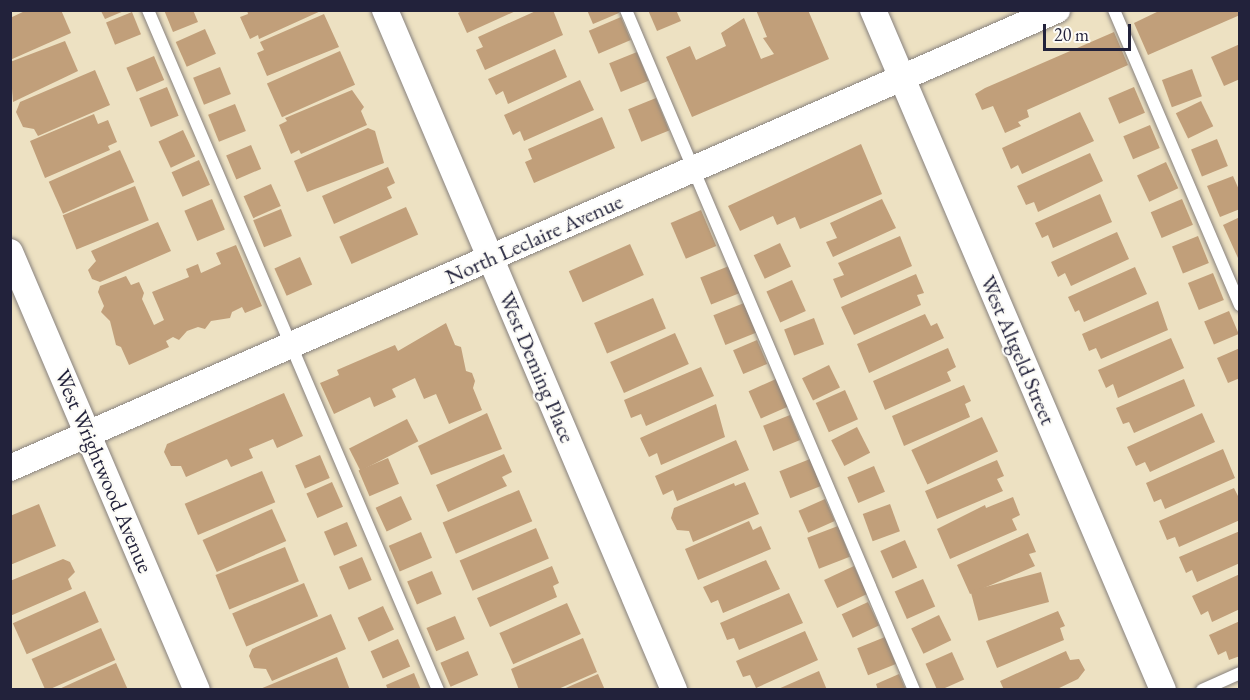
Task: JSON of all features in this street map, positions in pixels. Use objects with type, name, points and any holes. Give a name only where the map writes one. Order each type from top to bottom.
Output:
[{"type":"street","name":"West Deming Place","points":[[385,10],[674,690]]},
{"type":"street","name":"West Altgeld Street","points":[[873,10],[1163,690]]},
{"type":"street","name":"North Leclaire Avenue","points":[[10,468],[1057,10]]},
{"type":"street","name":"West Wrightwood Avenue","points":[[10,252],[197,690]]},
{"type":"lane","points":[[148,10],[438,690]]},
{"type":"lane","points":[[626,10],[914,690]]},
{"type":"lane","points":[[1114,10],[1239,305]]},
{"type":"lane","points":[[1202,690],[1239,673]]},
{"type":"building","points":[[27,10],[61,10],[71,33],[10,60],[10,18]]},
{"type":"building","points":[[164,10],[193,10],[198,22],[173,32]]},
{"type":"building","points":[[247,10],[323,10],[259,39],[258,35],[250,39],[240,17],[248,14]]},
{"type":"building","points":[[464,10],[518,10],[467,33],[458,13]]},
{"type":"building","points":[[538,10],[553,10],[563,35],[485,70],[476,50],[483,47],[478,37]]},
{"type":"building","points":[[587,10],[618,10],[619,13],[593,24]]},
{"type":"building","points":[[648,10],[676,10],[681,21],[657,31]]},
{"type":"building","points":[[756,10],[808,10],[829,59],[692,117],[666,57],[690,46],[696,60],[726,46],[721,33],[744,18],[761,59],[774,54],[763,38],[767,37]]},
{"type":"building","points":[[1161,10],[1240,10],[1240,15],[1148,55],[1134,23]]},
{"type":"building","points":[[101,11],[124,11],[105,19]]},
{"type":"building","points":[[132,12],[141,34],[115,45],[106,22]]},
{"type":"building","points":[[324,14],[339,47],[267,76],[257,53],[264,50],[260,42]]},
{"type":"building","points":[[621,17],[631,40],[599,54],[589,31]]},
{"type":"building","points":[[205,29],[216,54],[187,67],[176,42]]},
{"type":"building","points":[[1114,32],[1128,65],[1027,110],[1029,117],[1018,122],[1021,126],[1005,133],[993,106],[982,110],[975,94],[985,88]]},
{"type":"building","points":[[65,41],[78,71],[13,102],[10,62]]},
{"type":"building","points":[[1240,44],[1240,79],[1224,86],[1211,57]]},
{"type":"building","points":[[555,49],[567,77],[508,104],[503,91],[496,95],[488,79]]},
{"type":"building","points":[[340,51],[355,85],[282,117],[267,84]]},
{"type":"building","points":[[637,52],[649,81],[621,92],[609,63]]},
{"type":"building","points":[[154,56],[164,80],[137,92],[126,68]]},
{"type":"building","points":[[220,67],[231,94],[204,105],[193,78]]},
{"type":"building","points":[[1192,69],[1202,96],[1172,107],[1162,80]]},
{"type":"building","points":[[95,70],[110,105],[38,136],[34,129],[23,127],[16,112],[20,102]]},
{"type":"building","points":[[580,80],[594,110],[524,141],[520,131],[513,135],[504,115]]},
{"type":"building","points":[[167,87],[179,116],[151,127],[139,98]]},
{"type":"building","points":[[1134,87],[1145,113],[1119,124],[1108,98]]},
{"type":"building","points":[[352,90],[364,107],[361,111],[367,125],[301,154],[299,150],[291,154],[279,125],[287,121],[285,118]]},
{"type":"building","points":[[656,98],[669,130],[641,142],[628,109]]},
{"type":"building","points":[[1201,101],[1213,126],[1188,138],[1176,113]]},
{"type":"building","points":[[235,104],[246,131],[219,142],[208,115]]},
{"type":"building","points":[[1080,112],[1094,141],[1022,174],[1018,165],[1011,169],[1002,148]]},
{"type":"building","points":[[94,114],[98,124],[108,120],[117,142],[108,146],[110,150],[45,178],[30,141]]},
{"type":"building","points":[[602,117],[615,148],[534,183],[525,162],[532,159],[528,149]]},
{"type":"building","points":[[1150,125],[1160,148],[1133,159],[1123,136]]},
{"type":"building","points":[[368,128],[375,131],[384,163],[307,192],[294,161]]},
{"type":"building","points":[[183,130],[195,156],[171,168],[159,141]]},
{"type":"building","points":[[1217,139],[1228,166],[1202,176],[1191,149]]},
{"type":"building","points":[[861,144],[882,194],[800,229],[795,217],[777,225],[773,216],[740,231],[728,206]]},
{"type":"building","points":[[251,145],[261,169],[236,179],[226,156]]},
{"type":"building","points":[[120,150],[134,182],[63,214],[49,182]]},
{"type":"building","points":[[1090,153],[1103,181],[1038,212],[1034,202],[1026,205],[1017,186]]},
{"type":"building","points":[[199,160],[210,185],[183,197],[172,172]]},
{"type":"building","points":[[1166,162],[1178,188],[1149,202],[1137,176]]},
{"type":"building","points":[[388,167],[395,183],[387,187],[392,198],[334,224],[322,196]]},
{"type":"building","points":[[1233,176],[1240,192],[1240,209],[1220,217],[1207,186]]},
{"type":"building","points":[[271,184],[281,206],[253,218],[244,196]]},
{"type":"building","points":[[135,186],[149,220],[77,250],[63,215]]},
{"type":"building","points":[[1100,194],[1112,222],[1053,248],[1048,235],[1042,238],[1035,223]]},
{"type":"building","points":[[212,199],[225,229],[197,241],[184,211]]},
{"type":"building","points":[[882,199],[896,228],[833,257],[826,242],[837,238],[830,223]]},
{"type":"building","points":[[1182,199],[1193,225],[1162,238],[1151,212]]},
{"type":"building","points":[[406,207],[418,234],[352,264],[339,237]]},
{"type":"building","points":[[281,209],[292,236],[264,247],[253,220]]},
{"type":"building","points":[[701,210],[716,246],[686,259],[671,223]]},
{"type":"building","points":[[1240,217],[1240,257],[1238,258],[1223,225]]},
{"type":"building","points":[[158,222],[171,251],[100,282],[92,279],[88,270],[96,261],[91,251]]},
{"type":"building","points":[[1117,232],[1129,259],[1071,286],[1065,273],[1058,277],[1051,262]]},
{"type":"building","points":[[900,236],[912,266],[841,298],[833,279],[844,275],[838,263]]},
{"type":"building","points":[[1198,236],[1209,263],[1183,273],[1172,246]]},
{"type":"building","points":[[780,243],[791,267],[765,279],[754,255]]},
{"type":"building","points":[[630,244],[644,275],[583,302],[569,271]]},
{"type":"building","points":[[236,245],[262,306],[245,313],[242,307],[232,312],[230,318],[211,321],[205,329],[198,327],[187,331],[179,340],[173,337],[166,341],[169,347],[129,365],[121,347],[116,345],[110,321],[101,312],[104,306],[98,292],[100,286],[126,276],[131,285],[139,282],[144,293],[142,299],[154,325],[164,320],[152,292],[189,277],[186,269],[198,264],[201,273],[221,264],[216,253]]},
{"type":"building","points":[[300,257],[312,284],[287,296],[274,268]]},
{"type":"building","points":[[729,266],[740,293],[711,305],[700,278]]},
{"type":"building","points":[[1135,267],[1147,294],[1084,322],[1079,310],[1075,312],[1068,297]]},
{"type":"building","points":[[1213,273],[1224,300],[1199,310],[1188,283]]},
{"type":"building","points":[[916,274],[924,293],[917,295],[921,305],[854,335],[841,307]]},
{"type":"building","points":[[792,280],[806,311],[780,322],[766,291]]},
{"type":"building","points":[[653,298],[666,328],[607,353],[594,323]]},
{"type":"building","points":[[1158,301],[1168,330],[1101,359],[1096,348],[1089,351],[1082,334]]},
{"type":"building","points":[[744,303],[756,333],[725,345],[713,315]]},
{"type":"building","points":[[1229,311],[1239,334],[1214,345],[1204,322]]},
{"type":"building","points":[[925,314],[931,326],[937,323],[944,338],[869,373],[857,344]]},
{"type":"building","points":[[814,318],[824,344],[794,356],[784,329]]},
{"type":"building","points":[[446,323],[455,345],[461,347],[466,371],[472,373],[475,381],[473,388],[482,410],[449,424],[436,394],[424,399],[415,378],[392,389],[396,397],[374,407],[370,397],[334,414],[320,383],[339,375],[337,370],[395,345],[398,351]]},
{"type":"building","points":[[675,333],[689,364],[624,393],[610,362]]},
{"type":"building","points":[[1171,338],[1184,368],[1118,398],[1113,384],[1106,388],[1098,370]]},
{"type":"building","points":[[757,340],[767,364],[743,374],[733,350]]},
{"type":"building","points":[[948,348],[956,367],[947,372],[951,381],[885,410],[873,381]]},
{"type":"building","points":[[1240,348],[1240,378],[1228,383],[1217,358]]},
{"type":"building","points":[[829,365],[840,387],[813,401],[802,378]]},
{"type":"building","points":[[701,367],[714,396],[646,426],[641,414],[631,418],[624,400]]},
{"type":"building","points":[[776,379],[788,406],[761,419],[749,391]]},
{"type":"building","points":[[1184,379],[1195,406],[1134,433],[1129,422],[1123,424],[1116,408]]},
{"type":"building","points":[[964,385],[971,401],[965,404],[970,417],[904,446],[892,416]]},
{"type":"building","points":[[845,390],[858,419],[829,432],[816,403]]},
{"type":"building","points":[[284,393],[303,436],[277,448],[273,439],[249,449],[253,458],[231,467],[227,459],[186,477],[181,466],[171,466],[164,452],[167,444]]},
{"type":"building","points":[[716,404],[725,437],[661,465],[657,453],[649,457],[640,438]]},
{"type":"building","points":[[487,413],[502,449],[431,475],[418,446]]},
{"type":"building","points":[[1202,413],[1215,442],[1150,472],[1145,462],[1136,466],[1127,447]]},
{"type":"building","points":[[790,415],[800,440],[773,451],[763,426]]},
{"type":"building","points":[[982,417],[998,451],[927,484],[911,450]]},
{"type":"building","points":[[407,419],[418,441],[360,471],[349,449]]},
{"type":"building","points":[[857,427],[870,453],[844,466],[831,440]]},
{"type":"building","points":[[736,440],[749,470],[677,501],[673,490],[663,495],[655,476]]},
{"type":"building","points":[[1223,449],[1235,478],[1165,509],[1161,499],[1154,502],[1146,483]]},
{"type":"building","points":[[504,454],[512,472],[502,477],[507,486],[448,512],[436,485]]},
{"type":"building","points":[[320,455],[330,478],[305,489],[295,466]]},
{"type":"building","points":[[388,458],[399,484],[369,496],[359,471]]},
{"type":"building","points":[[810,459],[821,486],[790,498],[779,471]]},
{"type":"building","points":[[997,460],[1004,476],[997,479],[1003,491],[937,519],[925,491]]},
{"type":"building","points":[[874,466],[885,492],[858,503],[847,477]]},
{"type":"building","points":[[262,471],[275,502],[198,535],[185,504]]},
{"type":"building","points":[[332,482],[343,507],[317,518],[306,493]]},
{"type":"building","points":[[745,482],[759,514],[693,542],[689,531],[677,530],[671,518],[674,508],[734,483],[735,486]]},
{"type":"building","points":[[1234,488],[1240,500],[1240,520],[1179,547],[1175,537],[1167,540],[1159,521]]},
{"type":"building","points":[[519,490],[532,521],[456,554],[443,522]]},
{"type":"building","points":[[401,496],[412,520],[387,531],[376,508]]},
{"type":"building","points":[[1013,497],[1020,515],[1012,519],[1017,530],[950,559],[937,529],[985,505],[986,508]]},
{"type":"building","points":[[825,499],[835,521],[808,533],[799,511]]},
{"type":"building","points":[[39,504],[56,546],[10,565],[10,516]]},
{"type":"building","points":[[890,504],[900,531],[873,541],[863,514]]},
{"type":"building","points":[[272,509],[286,541],[217,572],[203,540]]},
{"type":"building","points":[[749,521],[753,530],[761,526],[771,549],[698,580],[685,549]]},
{"type":"building","points":[[347,522],[357,546],[334,556],[324,532]]},
{"type":"building","points":[[838,526],[850,557],[819,569],[807,538]]},
{"type":"building","points":[[536,528],[549,558],[472,591],[460,560]]},
{"type":"building","points":[[1240,531],[1240,563],[1197,582],[1192,570],[1186,573],[1179,557]]},
{"type":"building","points":[[421,532],[432,558],[400,571],[389,546]]},
{"type":"building","points":[[1028,533],[1036,552],[1029,554],[1035,566],[970,594],[957,565]]},
{"type":"building","points":[[905,540],[917,567],[893,578],[880,551]]},
{"type":"building","points":[[285,547],[299,581],[229,609],[215,575]]},
{"type":"building","points":[[362,557],[372,580],[349,590],[339,567]]},
{"type":"building","points":[[63,559],[70,562],[75,572],[68,579],[72,589],[10,616],[10,581]]},
{"type":"building","points":[[766,560],[780,589],[723,613],[718,600],[711,603],[703,587]]},
{"type":"building","points":[[552,566],[559,583],[553,586],[557,597],[490,627],[477,598]]},
{"type":"building","points":[[854,566],[867,594],[837,608],[824,580]]},
{"type":"building","points":[[432,571],[442,594],[417,605],[407,582]]},
{"type":"building","points":[[1041,572],[1049,602],[979,621],[970,591]]},
{"type":"building","points":[[1240,574],[1240,609],[1212,622],[1208,611],[1201,615],[1192,596]]},
{"type":"building","points":[[923,579],[935,606],[907,619],[895,592]]},
{"type":"building","points":[[304,583],[318,616],[246,647],[232,613]]},
{"type":"building","points":[[85,591],[99,622],[27,654],[13,623]]},
{"type":"building","points":[[789,593],[803,623],[739,650],[734,638],[727,640],[720,623]]},
{"type":"building","points":[[868,602],[879,626],[853,638],[842,614]]},
{"type":"building","points":[[567,603],[581,634],[513,664],[499,633]]},
{"type":"building","points":[[383,606],[394,630],[369,641],[358,618]]},
{"type":"building","points":[[1058,611],[1065,626],[1060,628],[1064,640],[997,668],[986,641]]},
{"type":"building","points":[[331,614],[346,649],[272,681],[266,669],[254,668],[249,656],[252,649]]},
{"type":"building","points":[[939,615],[951,640],[923,654],[911,629]]},
{"type":"building","points":[[455,616],[465,639],[436,651],[426,628]]},
{"type":"building","points":[[1240,621],[1240,656],[1229,660],[1226,651],[1218,655],[1209,635]]},
{"type":"building","points":[[101,628],[115,660],[45,690],[32,659]]},
{"type":"building","points":[[805,631],[818,660],[756,688],[750,675],[743,677],[736,661]]},
{"type":"building","points":[[885,637],[896,664],[868,675],[857,648]]},
{"type":"building","points":[[583,638],[597,672],[556,690],[519,690],[511,669]]},
{"type":"building","points":[[398,639],[410,666],[383,679],[371,651]]},
{"type":"building","points":[[468,651],[478,675],[451,687],[440,663]]},
{"type":"building","points":[[1066,651],[1070,660],[1079,659],[1085,670],[1078,679],[1055,690],[1004,690],[1000,681]]},
{"type":"building","points":[[952,652],[964,679],[937,690],[926,664]]},
{"type":"building","points":[[337,657],[350,690],[260,690],[260,689]]},
{"type":"building","points":[[116,663],[128,690],[57,690]]},
{"type":"building","points":[[819,671],[827,690],[776,690]]},
{"type":"building","points":[[414,673],[421,690],[388,690],[386,685]]},
{"type":"building","points":[[598,674],[605,690],[561,690]]},
{"type":"building","points":[[899,674],[906,690],[878,690],[876,684]]}]
